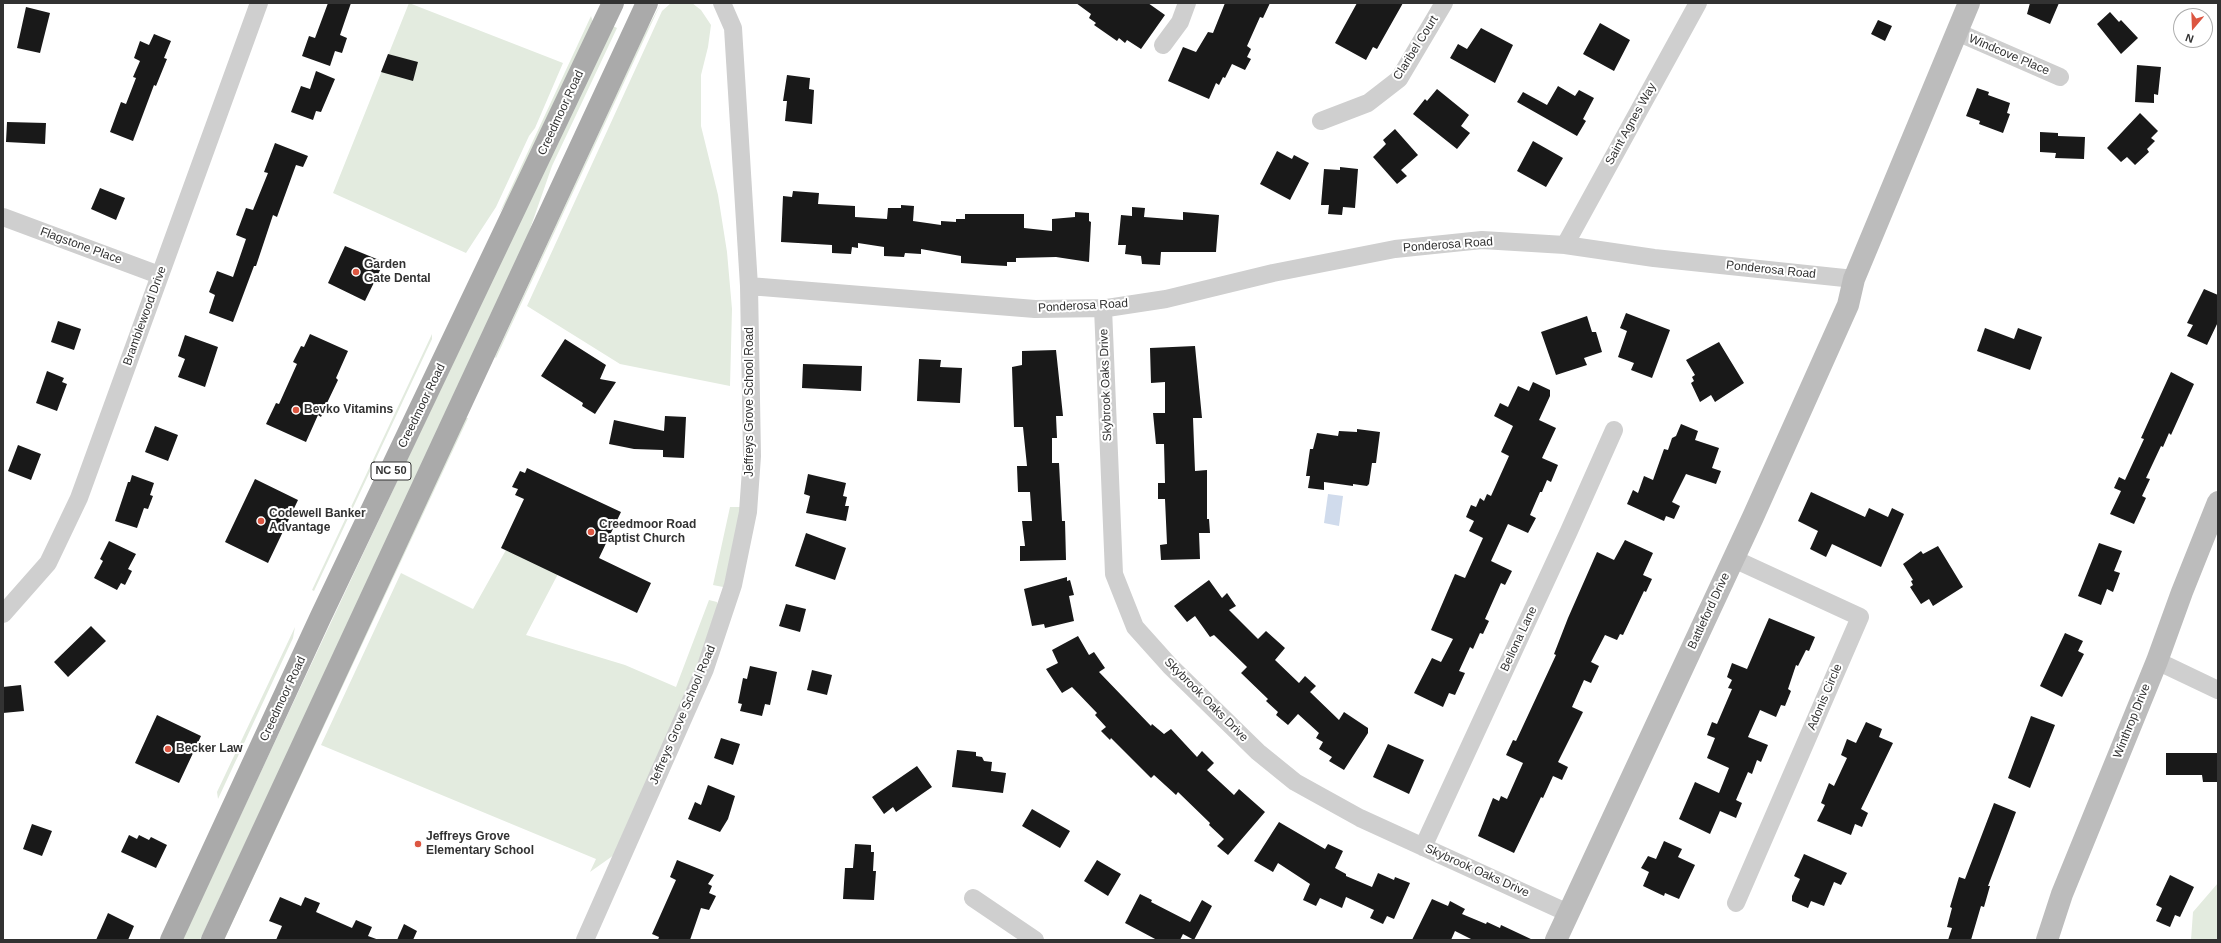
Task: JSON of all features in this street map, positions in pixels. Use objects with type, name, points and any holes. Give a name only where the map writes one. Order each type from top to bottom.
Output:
[{"type":"main road","name":"Creedmoor Road","points":[[171,940],[324,610],[613,3]]},
{"type":"main road","name":"NC 50","points":[[212,940],[647,3]]},
{"type":"street","name":"Bramblewood Drive","points":[[3,614],[48,563],[79,498],[259,3]]},
{"type":"street","name":"Jeffreys Grove School Road","points":[[585,940],[705,669],[733,585],[748,512],[752,456],[749,286],[733,28],[722,3]]},
{"type":"street","points":[[1163,45],[1180,22],[1187,3]]},
{"type":"street","name":"Claribel Court","points":[[1321,121],[1368,103],[1399,79],[1444,3]]},
{"type":"street","name":"Saint Agnes Way","points":[[1564,245],[1698,3]]},
{"type":"street","points":[[1854,279],[1969,3]]},
{"type":"street","name":"Windcove Place","points":[[1957,32],[2060,77]]},
{"type":"street","name":"Flagstone Place","points":[[3,217],[159,275]]},
{"type":"street","name":"Ponderosa Road","points":[[749,286],[1035,309],[1104,308],[1166,299],[1273,273],[1395,249],[1482,240],[1564,245],[1654,258],[1854,279]]},
{"type":"street","name":"Battleford Drive","points":[[1556,940],[1734,559],[1848,305],[1854,279]]},
{"type":"street","name":"Skybrook Oaks Drive","points":[[1104,308],[1114,574],[1135,627],[1170,666],[1253,747],[1295,782],[1360,818],[1568,913]]},
{"type":"street","name":"Bellona Lane","points":[[1423,847],[1614,430]]},
{"type":"street","name":"Winthrop Drive","points":[[2047,940],[2062,894],[2157,661],[2182,592],[2218,502]]},
{"type":"street","name":"Adonis Circle","points":[[1734,559],[1860,617],[1736,903]]},
{"type":"street","points":[[2157,661],[2218,690]]},
{"type":"street","points":[[973,898],[1035,940]]},
{"type":"shaded area","points":[[409,3],[563,63],[535,128],[529,136],[496,207],[466,253],[333,193]]},
{"type":"shaded area","points":[[661,3],[496,358],[495,357],[646,31]]},
{"type":"shaded area","points":[[671,3],[692,3],[701,10],[711,25],[708,47],[701,75],[701,126],[718,195],[727,252],[732,309],[730,386],[620,364],[527,306],[662,11]]},
{"type":"shaded area","points":[[591,16],[593,22],[511,195],[499,214]]},
{"type":"shaded area","points":[[611,25],[617,28],[552,166],[523,249],[200,940],[182,940]]},
{"type":"shaded area","points":[[432,334],[432,339],[314,591],[312,590]]},
{"type":"shaded area","points":[[465,418],[468,418],[224,940],[220,940]]},
{"type":"shaded area","points":[[730,507],[741,507],[728,580],[723,587],[713,585]]},
{"type":"shaded area","points":[[506,550],[558,574],[526,635],[625,665],[676,687],[709,600],[717,602],[719,610],[706,645],[614,855],[590,872],[596,859],[321,745],[401,573],[473,609]]},
{"type":"shaded area","points":[[295,627],[293,638],[218,799],[217,792]]},
{"type":"shaded area","points":[[2218,883],[2218,940],[2191,940],[2193,912]]},
{"type":"water","points":[[1328,494],[1343,496],[1339,526],[1324,523]]},
{"type":"building","points":[[328,3],[351,3],[340,35],[347,38],[342,53],[335,51],[330,66],[302,56],[309,36],[315,38]]},
{"type":"building","points":[[1076,3],[1148,3],[1165,15],[1141,49],[1127,40],[1125,43],[1119,38],[1117,41],[1094,25],[1096,23],[1089,18],[1091,14]]},
{"type":"building","points":[[1225,3],[1270,3],[1263,18],[1260,17],[1247,46],[1251,49],[1247,57],[1251,59],[1245,70],[1232,64],[1225,78],[1223,77],[1219,85],[1216,83],[1209,99],[1168,81],[1183,47],[1196,52],[1208,32],[1213,33]]},
{"type":"building","points":[[1357,3],[1403,3],[1377,49],[1373,47],[1366,60],[1335,43]]},
{"type":"building","points":[[2030,3],[2059,3],[2050,24],[2027,14]]},
{"type":"building","points":[[26,7],[50,13],[40,53],[17,48]]},
{"type":"building","points":[[2110,12],[2119,22],[2121,20],[2138,38],[2121,54],[2097,24]]},
{"type":"building","points":[[1878,20],[1892,26],[1885,41],[1871,34]]},
{"type":"building","points":[[1600,23],[1630,40],[1614,71],[1583,54]]},
{"type":"building","points":[[1481,28],[1513,45],[1495,83],[1450,58],[1458,44],[1467,49]]},
{"type":"building","points":[[154,34],[171,41],[164,58],[167,59],[156,86],[154,85],[133,141],[110,132],[121,102],[126,104],[136,78],[133,77],[140,61],[134,58],[140,41],[149,45]]},
{"type":"building","points":[[388,54],[418,62],[413,81],[381,72]]},
{"type":"building","points":[[2137,65],[2161,67],[2158,95],[2154,94],[2154,103],[2135,102]]},
{"type":"building","points":[[316,71],[335,79],[321,112],[316,111],[313,120],[291,112],[301,86],[310,89]]},
{"type":"building","points":[[787,75],[810,78],[809,89],[814,90],[812,124],[785,121],[787,101],[783,101]]},
{"type":"building","points":[[1558,86],[1575,96],[1579,90],[1594,98],[1583,119],[1586,121],[1577,136],[1517,102],[1523,92],[1547,105]]},
{"type":"building","points":[[1977,88],[1989,92],[1988,95],[2010,103],[2007,113],[2010,114],[2003,133],[1979,124],[1980,121],[1966,116]]},
{"type":"building","points":[[1437,89],[1469,115],[1461,126],[1470,133],[1457,149],[1413,114],[1425,99],[1427,101]]},
{"type":"building","points":[[2140,113],[2158,131],[2151,138],[2155,141],[2147,149],[2149,152],[2135,165],[2127,157],[2121,162],[2107,148]]},
{"type":"building","points":[[7,122],[46,123],[45,144],[6,142]]},
{"type":"building","points":[[1395,129],[1418,155],[1401,170],[1407,176],[1397,184],[1373,157],[1386,144],[1383,140]]},
{"type":"building","points":[[2040,132],[2058,133],[2058,136],[2085,137],[2084,159],[2055,158],[2056,153],[2040,152]]},
{"type":"building","points":[[1533,141],[1563,158],[1546,187],[1517,171]]},
{"type":"building","points":[[275,143],[308,156],[303,167],[296,165],[277,217],[273,215],[256,266],[254,266],[233,322],[209,313],[215,295],[209,292],[217,271],[233,277],[246,239],[236,235],[246,208],[253,210],[268,173],[264,172]]},
{"type":"building","points":[[1277,151],[1292,159],[1294,155],[1309,163],[1290,200],[1260,184]]},
{"type":"building","points":[[1340,167],[1358,169],[1355,208],[1343,207],[1342,215],[1328,214],[1329,205],[1321,205],[1324,169],[1340,170]]},
{"type":"building","points":[[100,188],[125,198],[116,220],[91,209]]},
{"type":"building","points":[[793,191],[819,193],[818,204],[855,206],[855,217],[887,219],[888,208],[901,208],[901,205],[914,206],[913,221],[941,225],[941,221],[956,222],[956,219],[965,219],[965,214],[1024,214],[1024,228],[1052,231],[1052,219],[1075,217],[1075,212],[1089,213],[1089,221],[1091,222],[1089,262],[1056,257],[1016,258],[1016,262],[1007,262],[1007,266],[989,265],[961,263],[961,256],[921,249],[921,254],[905,253],[904,257],[884,256],[884,247],[858,243],[858,248],[852,247],[851,254],[832,253],[832,245],[781,242],[783,196],[792,197]]},
{"type":"building","points":[[1132,207],[1145,208],[1144,217],[1183,220],[1183,212],[1219,215],[1216,252],[1161,252],[1160,265],[1142,264],[1141,256],[1125,254],[1126,245],[1118,245],[1121,215],[1132,216]]},
{"type":"building","name":"Garden Gate Dental","points":[[345,246],[384,262],[365,301],[328,283]]},
{"type":"building","points":[[2204,289],[2218,295],[2218,322],[2207,345],[2187,336],[2193,325],[2187,323]]},
{"type":"building","points":[[1626,313],[1670,330],[1652,378],[1631,370],[1634,363],[1618,357],[1627,331],[1620,328]]},
{"type":"building","points":[[1587,316],[1592,332],[1596,332],[1602,352],[1584,358],[1587,365],[1556,375],[1541,332]]},
{"type":"building","points":[[58,321],[81,329],[74,350],[51,342]]},
{"type":"building","points":[[1985,328],[2014,339],[2018,328],[2042,337],[2030,370],[1977,351]]},
{"type":"building","points":[[310,334],[348,351],[336,378],[338,380],[321,417],[318,415],[306,442],[266,424],[276,403],[279,404],[297,364],[293,362],[301,346],[304,347]]},
{"type":"building","points":[[185,335],[218,347],[205,387],[178,377],[185,359],[178,356]]},
{"type":"building","points":[[565,339],[606,365],[600,379],[616,382],[595,414],[582,406],[583,403],[541,376]]},
{"type":"building","points":[[1719,342],[1744,383],[1715,402],[1711,395],[1700,402],[1691,383],[1694,381],[1692,377],[1695,375],[1686,360]]},
{"type":"building","points":[[1195,346],[1202,418],[1193,418],[1195,471],[1207,470],[1207,519],[1209,519],[1210,533],[1199,533],[1200,559],[1161,560],[1160,545],[1167,544],[1165,499],[1158,499],[1158,483],[1165,483],[1164,444],[1156,444],[1153,413],[1165,413],[1165,382],[1151,383],[1150,348]]},
{"type":"building","points":[[1056,350],[1063,416],[1056,416],[1057,438],[1052,438],[1052,463],[1059,463],[1062,521],[1065,521],[1066,560],[1020,561],[1020,546],[1025,546],[1022,521],[1032,521],[1030,492],[1018,492],[1017,466],[1027,466],[1023,427],[1014,427],[1012,367],[1022,365],[1022,351]]},
{"type":"building","points":[[919,359],[941,360],[940,367],[962,368],[960,403],[917,401]]},
{"type":"building","points":[[803,364],[862,366],[861,391],[802,388]]},
{"type":"building","points":[[47,371],[64,378],[62,382],[67,384],[57,411],[36,403]]},
{"type":"building","points":[[2171,372],[2194,384],[2171,435],[2169,433],[2163,447],[2161,446],[2146,478],[2150,479],[2142,496],[2146,498],[2134,524],[2110,514],[2121,491],[2114,488],[2119,477],[2125,480],[2144,439],[2141,438]]},
{"type":"building","points":[[1533,382],[1550,390],[1550,396],[1539,420],[1556,428],[1542,458],[1558,465],[1551,482],[1547,480],[1542,492],[1540,492],[1530,515],[1536,518],[1528,533],[1508,524],[1491,561],[1512,571],[1505,585],[1501,583],[1485,619],[1489,621],[1483,634],[1480,633],[1473,649],[1470,647],[1459,671],[1465,673],[1455,695],[1449,693],[1443,707],[1414,693],[1432,658],[1441,662],[1453,639],[1431,630],[1455,574],[1465,578],[1483,538],[1469,531],[1474,521],[1466,517],[1471,505],[1476,507],[1480,498],[1484,501],[1487,494],[1491,496],[1509,456],[1501,452],[1513,426],[1494,416],[1500,403],[1508,407],[1518,386],[1529,391]]},
{"type":"building","points":[[665,416],[686,417],[684,458],[663,457],[663,450],[634,449],[609,444],[614,420],[664,431]]},
{"type":"building","points":[[1681,424],[1698,431],[1695,440],[1719,448],[1712,468],[1721,471],[1716,484],[1686,474],[1672,502],[1680,506],[1674,519],[1666,516],[1664,521],[1627,504],[1633,490],[1638,493],[1644,476],[1653,480],[1664,449],[1668,450],[1672,438],[1676,436]]},
{"type":"building","points":[[155,426],[178,435],[168,461],[145,452]]},
{"type":"building","points":[[1357,429],[1380,432],[1376,463],[1372,463],[1369,484],[1367,486],[1353,484],[1353,486],[1324,482],[1324,490],[1308,488],[1310,476],[1306,476],[1310,449],[1313,449],[1317,433],[1338,436],[1339,431],[1357,432]]},
{"type":"building","points":[[18,445],[41,454],[31,480],[8,471]]},
{"type":"building","name":"Creedmoor Road Baptist Church","points":[[527,468],[621,512],[599,558],[651,583],[637,613],[501,548],[524,499],[515,495],[518,489],[512,487],[520,471],[525,473]]},
{"type":"building","points":[[808,474],[846,483],[843,496],[847,497],[845,506],[849,506],[846,521],[806,513],[810,496],[804,494]]},
{"type":"building","points":[[132,475],[154,483],[150,495],[153,496],[148,509],[144,508],[137,528],[115,521],[128,482],[130,482]]},
{"type":"building","name":"Codewell Banker Advantage","points":[[255,479],[298,500],[268,563],[225,542]]},
{"type":"building","points":[[1811,492],[1865,517],[1869,508],[1888,517],[1892,508],[1904,514],[1881,567],[1832,544],[1826,557],[1810,549],[1818,531],[1798,521]]},
{"type":"building","points":[[806,533],[846,548],[835,580],[795,566]]},
{"type":"building","points":[[1625,540],[1653,553],[1643,575],[1652,579],[1646,592],[1644,591],[1623,635],[1620,634],[1617,640],[1605,635],[1591,662],[1599,666],[1591,683],[1584,680],[1572,707],[1583,712],[1558,762],[1568,767],[1562,780],[1553,776],[1543,798],[1541,797],[1514,853],[1478,836],[1493,798],[1499,801],[1501,796],[1507,799],[1523,763],[1506,755],[1513,740],[1516,741],[1556,655],[1554,654],[1568,618],[1597,552],[1614,560]]},
{"type":"building","points":[[109,541],[136,554],[128,569],[132,571],[125,585],[121,583],[117,590],[94,578],[103,561],[100,559]]},
{"type":"building","points":[[2099,543],[2122,551],[2114,571],[2120,573],[2113,592],[2107,589],[2101,605],[2078,596]]},
{"type":"building","points":[[1938,546],[1963,587],[1933,606],[1929,599],[1921,604],[1910,587],[1913,585],[1911,581],[1913,580],[1903,564],[1921,551],[1923,554]]},
{"type":"building","points":[[1067,577],[1067,581],[1070,580],[1074,595],[1069,596],[1074,621],[1045,628],[1044,624],[1032,626],[1024,589]]},
{"type":"building","points":[[1209,580],[1222,598],[1227,593],[1236,606],[1229,610],[1258,639],[1266,631],[1285,648],[1275,660],[1299,683],[1305,676],[1316,686],[1310,692],[1339,720],[1344,712],[1368,728],[1368,733],[1344,770],[1329,761],[1332,757],[1319,749],[1323,742],[1316,738],[1319,733],[1298,714],[1288,725],[1276,715],[1278,712],[1266,701],[1268,699],[1241,673],[1247,667],[1214,635],[1210,637],[1195,616],[1187,622],[1174,606]]},
{"type":"building","points":[[786,604],[806,609],[800,632],[779,626]]},
{"type":"building","points":[[1769,618],[1815,637],[1809,651],[1806,650],[1798,666],[1796,665],[1788,689],[1791,691],[1785,706],[1781,705],[1776,717],[1760,710],[1748,737],[1768,745],[1761,762],[1757,760],[1752,774],[1748,772],[1736,800],[1742,803],[1736,818],[1720,811],[1710,834],[1679,819],[1695,782],[1719,793],[1729,768],[1707,758],[1715,738],[1707,735],[1712,722],[1717,724],[1732,689],[1728,688],[1732,680],[1727,677],[1732,663],[1747,669]]},
{"type":"building","points":[[91,626],[106,641],[68,677],[54,662]]},
{"type":"building","points":[[2065,633],[2083,641],[2078,651],[2084,654],[2062,697],[2040,686]]},
{"type":"building","points":[[1078,636],[1089,655],[1094,652],[1105,668],[1099,672],[1151,726],[1152,724],[1164,734],[1171,729],[1197,757],[1202,751],[1214,763],[1207,770],[1234,795],[1239,789],[1265,812],[1228,855],[1217,846],[1224,839],[1209,825],[1210,823],[1178,792],[1176,795],[1154,775],[1151,778],[1111,738],[1110,740],[1101,731],[1106,727],[1095,715],[1097,713],[1072,687],[1062,693],[1046,669],[1058,663],[1052,650]]},
{"type":"building","points":[[750,666],[777,672],[770,705],[765,704],[762,716],[740,711],[742,704],[738,703],[743,678],[747,679]]},
{"type":"building","points":[[812,670],[832,675],[827,695],[807,690]]},
{"type":"building","points":[[21,685],[24,711],[3,713],[3,687]]},
{"type":"building","name":"Becker Law","points":[[157,715],[201,736],[179,783],[135,763]]},
{"type":"building","points":[[2031,716],[2055,725],[2030,788],[2008,778]]},
{"type":"building","points":[[1866,722],[1882,729],[1879,737],[1893,743],[1861,809],[1868,813],[1862,827],[1855,824],[1851,835],[1817,821],[1825,805],[1821,803],[1829,783],[1834,786],[1847,758],[1841,755],[1847,739],[1856,743]]},
{"type":"building","points":[[721,738],[740,744],[733,765],[714,758]]},
{"type":"building","points":[[1388,744],[1424,760],[1409,794],[1373,777]]},
{"type":"building","points":[[957,750],[976,752],[976,756],[982,757],[984,761],[992,762],[991,771],[1006,773],[1003,793],[952,787]]},
{"type":"building","points":[[2166,753],[2218,753],[2218,782],[2203,782],[2202,775],[2166,775]]},
{"type":"building","points":[[917,766],[932,787],[896,812],[893,807],[884,814],[872,797]]},
{"type":"building","points":[[708,785],[735,796],[728,819],[720,832],[688,819],[695,802],[701,805]]},
{"type":"building","points":[[1994,803],[2016,812],[1988,886],[1990,886],[1984,907],[1981,906],[1971,940],[1948,940],[1952,928],[1947,927],[1952,908],[1950,907],[1959,877],[1965,879]]},
{"type":"building","points":[[1032,809],[1070,831],[1060,848],[1022,826]]},
{"type":"building","points":[[1279,822],[1325,849],[1328,844],[1343,851],[1335,868],[1346,874],[1346,876],[1372,887],[1378,873],[1394,880],[1395,877],[1410,883],[1394,919],[1387,916],[1383,924],[1370,918],[1374,910],[1346,897],[1342,908],[1320,898],[1316,906],[1303,900],[1310,884],[1278,863],[1273,872],[1254,861]]},
{"type":"building","points":[[32,824],[52,831],[42,856],[23,849]]},
{"type":"building","points":[[129,835],[137,839],[139,835],[149,840],[151,837],[167,845],[156,868],[121,852]]},
{"type":"building","points":[[1664,841],[1682,849],[1678,857],[1695,865],[1679,899],[1665,893],[1664,896],[1643,886],[1649,872],[1641,868],[1648,856],[1656,859]]},
{"type":"building","points":[[855,844],[871,845],[871,852],[874,852],[873,871],[876,871],[874,900],[843,899],[845,868],[853,868]]},
{"type":"building","points":[[1804,854],[1847,873],[1841,885],[1834,882],[1824,906],[1811,901],[1808,908],[1792,901],[1792,896],[1800,879],[1794,876]]},
{"type":"building","points":[[677,860],[714,875],[708,884],[712,886],[709,893],[716,896],[709,910],[701,908],[690,940],[658,940],[659,937],[652,934],[676,880],[670,877]]},
{"type":"building","points":[[1097,860],[1121,874],[1108,896],[1084,881]]},
{"type":"building","points":[[2170,875],[2194,887],[2180,917],[2175,915],[2170,927],[2156,921],[2162,908],[2156,905]]},
{"type":"building","points":[[1140,894],[1152,900],[1151,902],[1190,922],[1202,900],[1212,906],[1194,940],[1183,934],[1180,940],[1157,940],[1125,923]]},
{"type":"building","points":[[280,897],[301,906],[305,897],[320,903],[316,912],[352,928],[356,920],[372,927],[368,936],[379,940],[276,940],[282,926],[269,921]]},
{"type":"building","points":[[1432,899],[1448,906],[1450,901],[1465,909],[1462,914],[1500,928],[1501,925],[1533,940],[1473,940],[1455,931],[1451,940],[1412,940]]},
{"type":"building","points":[[108,913],[134,926],[128,940],[96,940]]},
{"type":"building","points":[[404,924],[417,931],[413,940],[397,940]]},
{"type":"place","name":"Garden Gate Dental","points":[[356,272]]},
{"type":"place","name":"Bevko Vitamins","points":[[296,410]]},
{"type":"place","name":"Codewell Banker Advantage","points":[[261,521]]},
{"type":"place","name":"Creedmoor Road Baptist Church","points":[[591,532]]},
{"type":"place","name":"Becker Law","points":[[168,749]]},
{"type":"place","name":"Jeffreys Grove Elementary School","points":[[418,844]]}]
